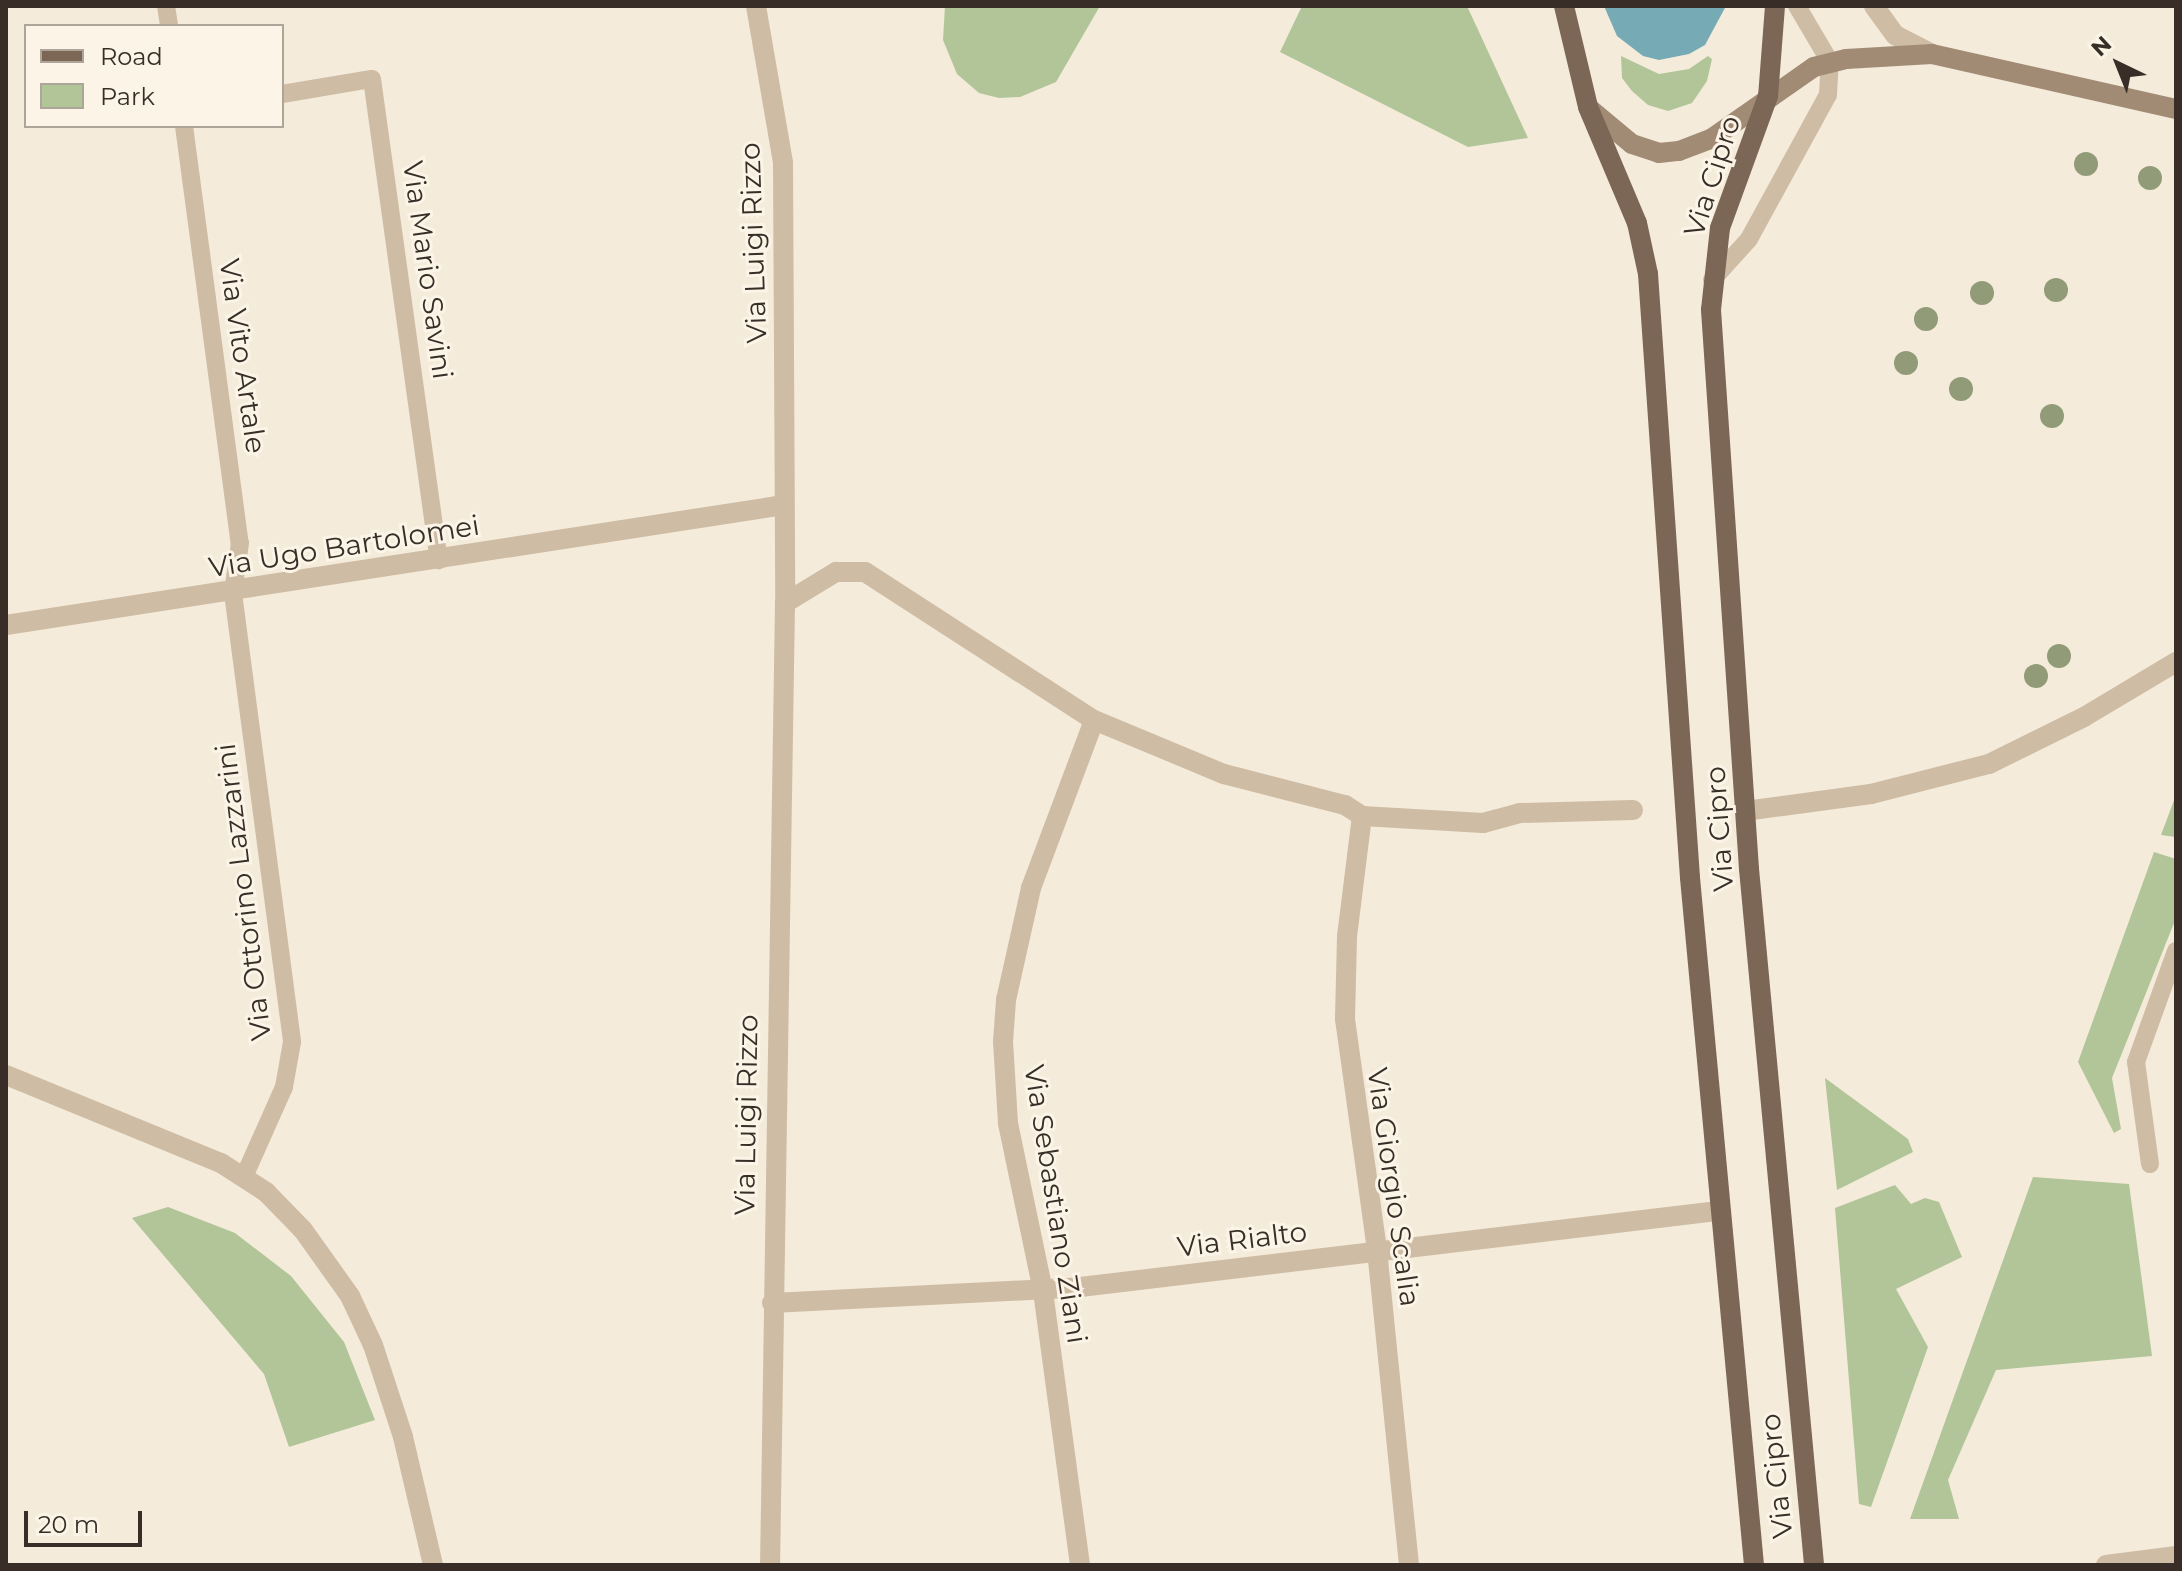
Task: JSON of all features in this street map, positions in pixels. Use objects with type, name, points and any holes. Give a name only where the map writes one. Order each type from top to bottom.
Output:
[{"type":"main road","name":"Via Cipro","points":[[1564,6],[1588,107],[1637,223],[1648,274],[1718,1211],[1754,1565]]},
{"type":"main road","name":"Via Cipro","points":[[1775,6],[1768,96],[1728,201],[1712,280],[1745,811],[1814,1565]]},
{"type":"main road","points":[[1588,107],[1623,139],[1659,153],[1702,143],[1768,96],[1830,62],[1932,54],[2176,109]]},
{"type":"street","name":"Via Luigi Rizzo","points":[[756,6],[783,163],[785,603],[770,1565]]},
{"type":"street","points":[[1874,6],[1895,35],[1932,54]]},
{"type":"street","name":"Via Ugo Bartolomei","points":[[6,625],[233,593],[784,505]]},
{"type":"street","points":[[785,603],[841,570],[874,577],[1094,720],[1224,774],[1345,805],[1362,816],[1483,823],[1520,813],[1633,810]]},
{"type":"street","points":[[1745,811],[1871,794],[1989,764],[2084,717],[2176,662]]},
{"type":"street","name":"Via Sebastiano Ziani","points":[[1080,1565],[1043,1291],[1006,1112],[1004,1028],[1031,888],[1094,720]]},
{"type":"street","name":"Via Giorgio Scalia","points":[[1362,816],[1347,937],[1345,1019],[1377,1250],[1409,1565]]},
{"type":"street","points":[[6,1075],[244,1177],[303,1230],[361,1315],[403,1437],[433,1565]]},
{"type":"street","name":"Via Rialto","points":[[772,1303],[1043,1291],[1718,1211]]},
{"type":"street","points":[[2106,1565],[2168,1559]]},
{"type":"lane","points":[[1712,280],[1749,239],[1822,109],[1830,62],[1797,6]]},
{"type":"lane","name":"Via Mario Savini","points":[[284,94],[372,79],[439,560]]},
{"type":"lane","name":"Via Vito Artale","points":[[184,128],[240,543],[233,593]]},
{"type":"lane","name":"Via Ottorino Lazzarini","points":[[233,593],[292,1042],[284,1087],[244,1177]]},
{"type":"lane","points":[[2150,1164],[2136,1062],[2176,951]]},
{"type":"green space","points":[[945,6],[1100,6],[1056,82],[1020,97],[999,98],[979,93],[957,74],[943,40]]},
{"type":"green space","points":[[1302,6],[1467,6],[1528,138],[1468,147],[1280,52]]},
{"type":"green space","points":[[1621,56],[1659,74],[1689,69],[1708,56],[1712,59],[1707,81],[1692,103],[1668,111],[1648,105],[1632,91],[1622,78]]},
{"type":"green space","points":[[2176,795],[2176,837],[2161,835]]},
{"type":"green space","points":[[2154,852],[2176,859],[2176,918],[2112,1078],[2121,1129],[2114,1133],[2078,1062]]},
{"type":"green space","points":[[1825,1078],[1908,1139],[1913,1152],[1837,1190]]},
{"type":"green space","points":[[2033,1177],[2129,1184],[2152,1356],[1996,1370],[1948,1480],[1959,1519],[1910,1519]]},
{"type":"green space","points":[[1895,1185],[1911,1204],[1925,1198],[1939,1202],[1962,1257],[1896,1289],[1928,1347],[1871,1507],[1859,1504],[1835,1208]]},
{"type":"green space","points":[[168,1207],[235,1233],[291,1276],[344,1342],[375,1420],[289,1447],[264,1374],[132,1218]]},
{"type":"water","points":[[1604,6],[1726,6],[1705,45],[1689,54],[1659,60],[1643,56],[1617,36]]}]
